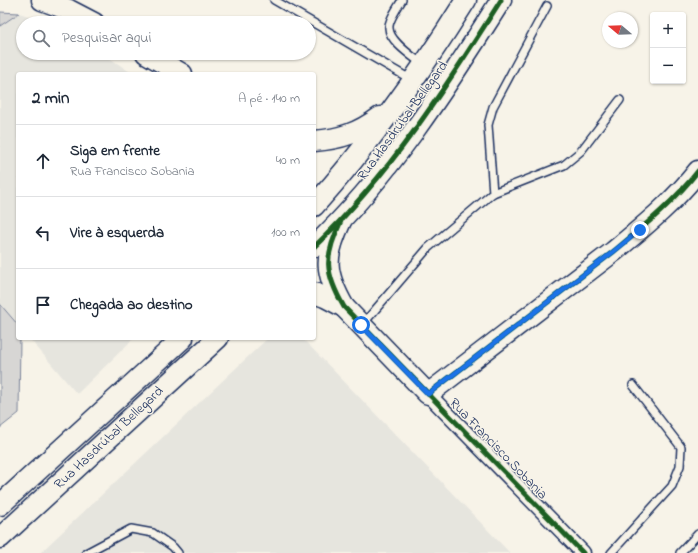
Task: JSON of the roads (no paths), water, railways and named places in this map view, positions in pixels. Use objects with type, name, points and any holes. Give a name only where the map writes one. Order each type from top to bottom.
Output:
[{"type":"street","points":[[42,0],[81,16]]},
{"type":"street","name":"Rua Hasdrúbal Bellegard","points":[[316,204],[342,174],[394,106],[418,73],[466,0]]},
{"type":"street","name":"Rua Hasdrúbal Bellegard","points":[[316,245],[340,221],[387,166],[412,133],[461,62],[501,0]]},
{"type":"street","points":[[158,60],[179,72]]},
{"type":"street","points":[[316,141],[335,139],[352,134],[370,124],[394,106]]},
{"type":"street","points":[[428,394],[635,234],[670,203],[698,171]]},
{"type":"street","name":"Rua Francisco Sobania","points":[[340,221],[332,240],[328,257],[329,276],[334,290],[344,307],[577,550]]},
{"type":"street","name":"Rua Francisco Sobania","points":[[316,294],[344,307]]},
{"type":"street","name":"Rua Hasdrúbal Bellegard","points":[[0,505],[180,340]]},
{"type":"street","name":"Rua Hasdrúbal Bellegard","points":[[0,538],[216,340]]},
{"type":"lane","points":[[274,0],[306,16]]},
{"type":"lane","points":[[402,0],[394,12],[389,28],[392,39],[418,73]]},
{"type":"lane","points":[[493,193],[488,125],[493,107],[546,6]]},
{"type":"lane","points":[[316,21],[418,73]]},
{"type":"lane","points":[[361,325],[428,248],[493,193],[564,165],[581,151],[620,100]]},
{"type":"lane","points":[[611,553],[672,486],[680,466],[681,447],[633,385]]},
{"type":"lane","points":[[86,553],[131,529],[152,533],[173,547],[178,553]]},
{"type":"lane","points":[[680,553],[698,534]]}]
